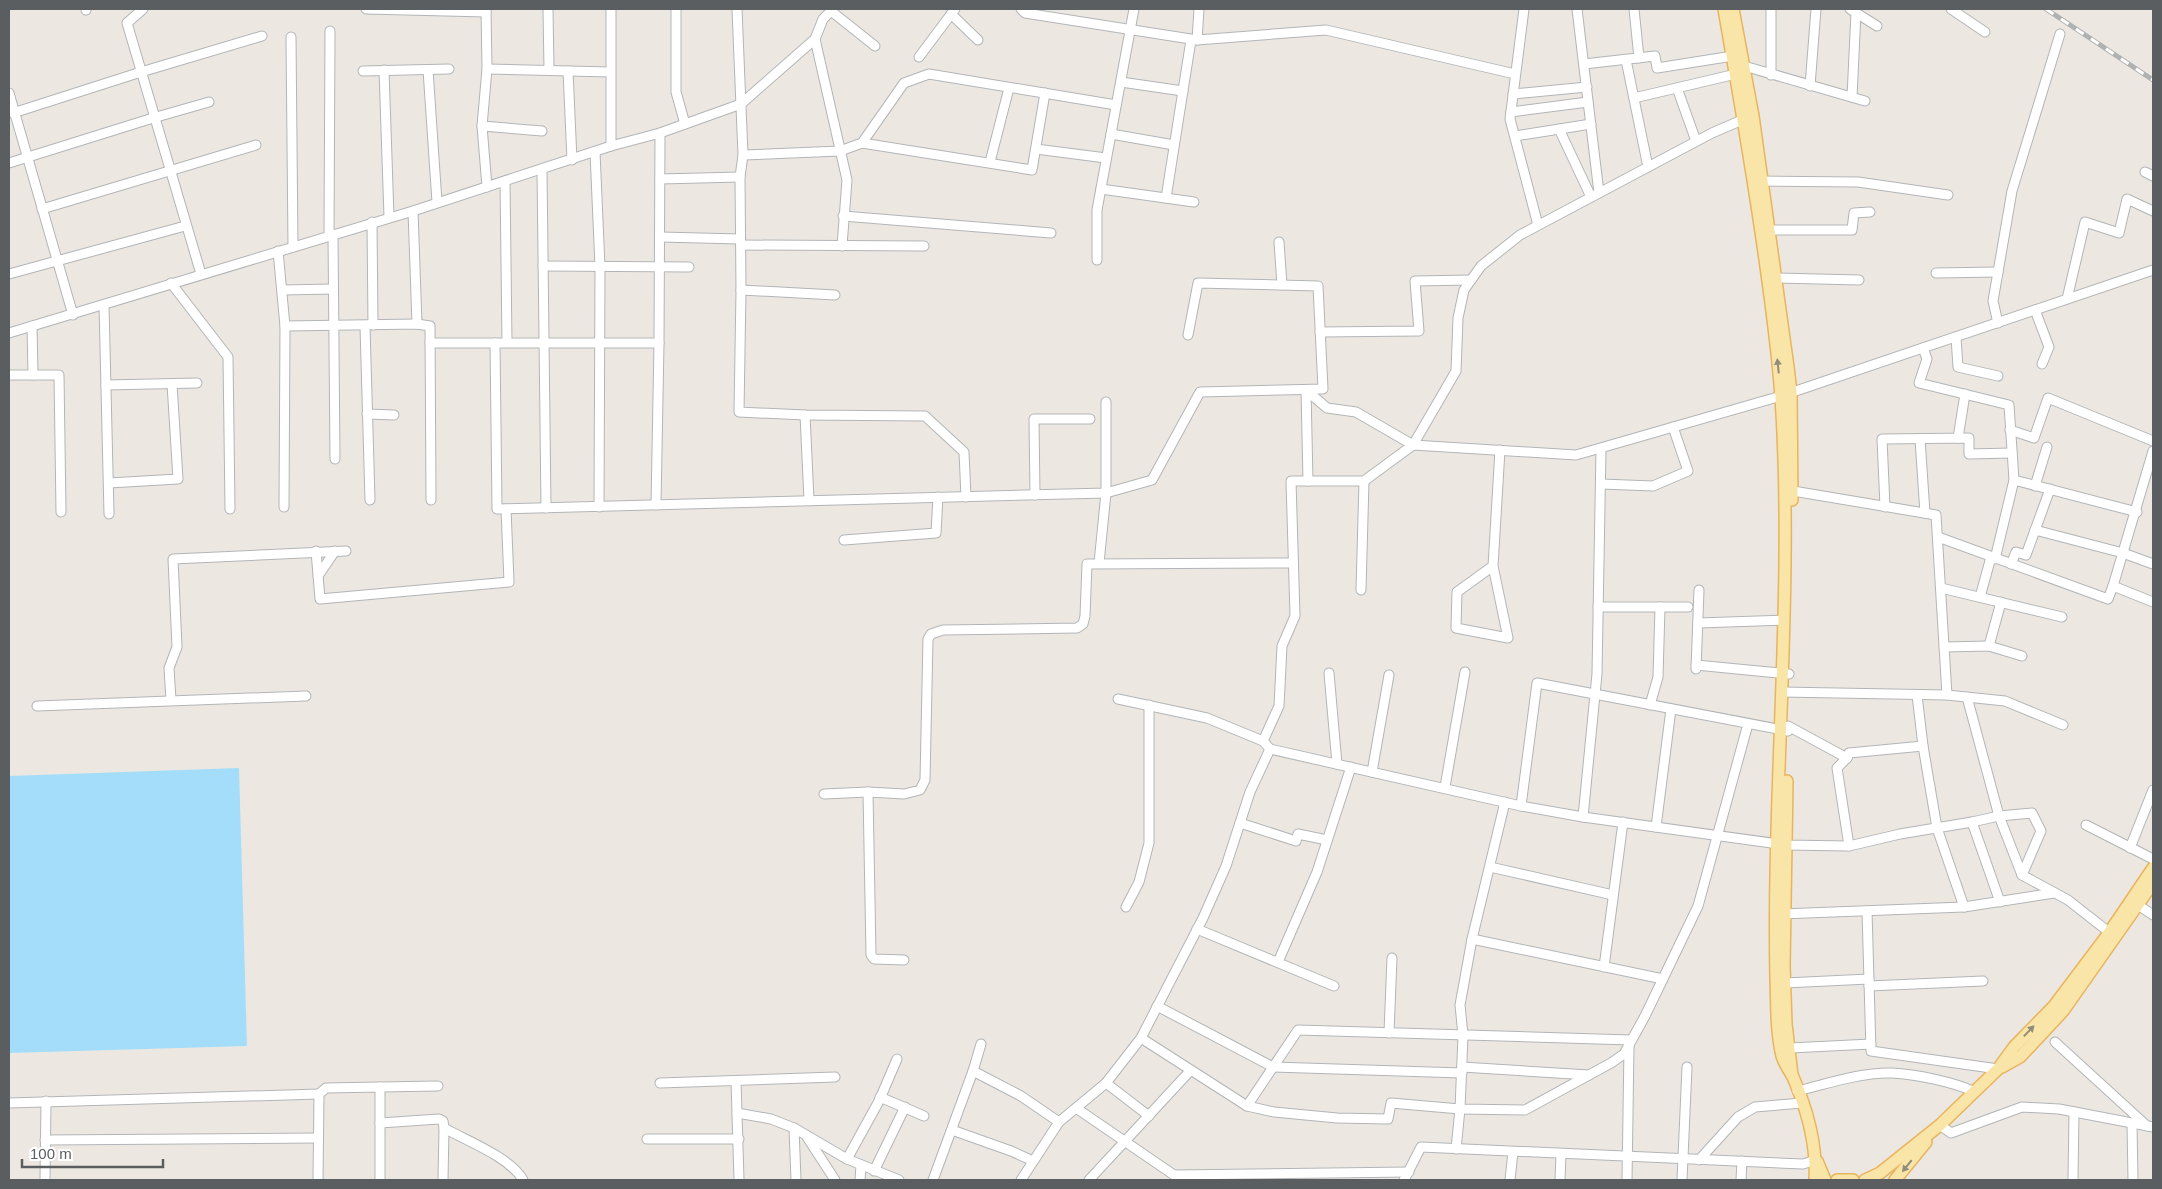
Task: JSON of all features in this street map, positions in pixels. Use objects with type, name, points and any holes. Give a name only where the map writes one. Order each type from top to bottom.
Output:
[{"type":"main road","points":[[1724,9],[1733,56],[1740,70]]},
{"type":"main road","points":[[1733,9],[1740,70],[1758,181],[1769,287],[1786,394]]},
{"type":"main road","points":[[1758,181],[1769,230],[1776,278],[1786,394],[1788,490],[1786,729],[1777,1025],[1782,1059],[1792,1077],[1811,1131],[1816,1160],[1815,1180]]},
{"type":"main road","points":[[1786,674],[1784,620],[1788,490]]},
{"type":"main road","points":[[1864,1180],[1880,1173],[1940,1125],[1998,1069],[2020,1056],[2063,1011],[2153,868]]},
{"type":"main road","points":[[2112,935],[2138,905],[2153,883]]},
{"type":"main road","points":[[1781,914],[1786,1024],[1792,1077]]},
{"type":"main road","points":[[1895,1180],[1940,1125]]},
{"type":"main road","points":[[1816,1160],[1825,1180]]},
{"type":"main road","points":[[1837,1180],[1853,1180]]},
{"type":"street","points":[[143,9],[127,23],[153,118],[200,274]]},
{"type":"street","points":[[366,9],[486,10],[487,69],[482,126],[487,187]]},
{"type":"street","points":[[548,9],[549,70]]},
{"type":"street","points":[[611,9],[611,146]]},
{"type":"street","points":[[676,9],[676,92],[685,124]]},
{"type":"street","points":[[745,9],[737,12],[742,155],[740,177],[739,412],[805,415],[925,416],[964,452],[966,497]]},
{"type":"street","points":[[1022,9],[1025,13],[1194,40],[1326,30],[1515,74]]},
{"type":"street","points":[[1097,260],[1097,210],[1134,9]]},
{"type":"street","points":[[1166,198],[1183,91],[1199,9]]},
{"type":"street","points":[[1524,9],[1510,119],[1538,225]]},
{"type":"street","points":[[1577,9],[1591,124],[1595,195]]},
{"type":"street","points":[[1634,9],[1639,58]]},
{"type":"street","points":[[1771,9],[1771,75]]},
{"type":"street","points":[[1810,86],[1816,9]]},
{"type":"street","points":[[1857,13],[1871,9]]},
{"type":"street","points":[[1951,9],[1985,32]]},
{"type":"street","points":[[9,332],[73,315],[200,274],[412,211],[611,146],[660,133],[740,104],[815,39],[823,19],[832,10],[876,46]]},
{"type":"street","points":[[920,57],[953,11],[978,40]]},
{"type":"street","points":[[1852,97],[1857,13]]},
{"type":"street","points":[[1857,13],[1877,26]]},
{"type":"street","points":[[330,31],[335,459]]},
{"type":"street","points":[[1998,323],[1993,301],[2012,192],[2060,34]]},
{"type":"street","points":[[13,113],[262,36]]},
{"type":"street","points":[[291,37],[293,247]]},
{"type":"street","points":[[815,39],[847,180],[842,246]]},
{"type":"street","points":[[1584,64],[1655,56],[1656,68],[1733,56]]},
{"type":"street","points":[[1626,60],[1648,167]]},
{"type":"street","points":[[363,71],[449,69]]},
{"type":"street","points":[[487,69],[610,72]]},
{"type":"street","points":[[384,70],[389,217]]},
{"type":"street","points":[[428,70],[437,202]]},
{"type":"street","points":[[1634,98],[1740,70],[1771,75],[1865,101]]},
{"type":"street","points":[[568,71],[572,160]]},
{"type":"street","points":[[862,143],[904,83],[929,74],[1116,105]]},
{"type":"street","points":[[1121,82],[1183,91]]},
{"type":"street","points":[[1513,94],[1587,87]]},
{"type":"street","points":[[990,162],[1009,88]]},
{"type":"street","points":[[1677,88],[1696,141]]},
{"type":"street","points":[[9,92],[13,113],[73,315]]},
{"type":"street","points":[[742,155],[840,151],[862,143],[1032,170],[1046,94]]},
{"type":"street","points":[[9,163],[210,102]]},
{"type":"street","points":[[1511,112],[1588,102]]},
{"type":"street","points":[[1263,741],[1279,706],[1282,646],[1295,616],[1291,481],[1364,481],[1413,444],[1456,371],[1458,318],[1464,290],[1481,266],[1520,235],[1696,141],[1748,118]]},
{"type":"street","points":[[1515,136],[1591,124]]},
{"type":"street","points":[[482,126],[542,131]]},
{"type":"street","points":[[1560,129],[1595,195]]},
{"type":"street","points":[[656,505],[660,133]]},
{"type":"street","points":[[1111,134],[1174,145]]},
{"type":"street","points":[[42,209],[256,145]]},
{"type":"street","points":[[1036,148],[1106,158]]},
{"type":"street","points":[[595,152],[601,343],[599,507]]},
{"type":"street","points":[[542,170],[546,508]]},
{"type":"street","points":[[660,180],[740,177]]},
{"type":"street","points":[[505,181],[507,342]]},
{"type":"street","points":[[1758,181],[1858,182],[1948,195]]},
{"type":"street","points":[[1101,189],[1194,202]]},
{"type":"street","points":[[2067,299],[2084,222],[2119,233],[2127,199],[2153,211]]},
{"type":"street","points":[[412,211],[417,324]]},
{"type":"street","points":[[1769,230],[1852,230],[1854,213],[1870,212]]},
{"type":"street","points":[[843,216],[1051,233]]},
{"type":"street","points":[[370,500],[367,414],[372,222]]},
{"type":"street","points":[[9,274],[185,226]]},
{"type":"street","points":[[660,237],[842,246],[924,246]]},
{"type":"street","points":[[1279,242],[1282,285]]},
{"type":"street","points":[[278,251],[285,326],[284,507]]},
{"type":"street","points":[[543,266],[689,267]]},
{"type":"street","points":[[1306,390],[1327,408],[1356,412],[1413,444],[1576,454],[1601,449],[1786,394],[2153,270]]},
{"type":"street","points":[[1936,273],[1998,272]]},
{"type":"street","points":[[1776,278],[1859,280]]},
{"type":"street","points":[[1320,332],[1419,331],[1415,281],[1471,280]]},
{"type":"street","points":[[171,283],[228,357],[230,509]]},
{"type":"street","points":[[495,343],[497,510],[1106,493],[1152,480],[1200,392],[1323,389],[1318,286],[1198,283],[1188,336]]},
{"type":"street","points":[[282,290],[333,289]]},
{"type":"street","points":[[741,290],[835,294]]},
{"type":"street","points":[[104,305],[110,514]]},
{"type":"street","points":[[2035,310],[2049,347],[2042,364]]},
{"type":"street","points":[[285,326],[417,324],[430,326],[431,500]]},
{"type":"street","points":[[32,326],[33,375]]},
{"type":"street","points":[[1956,337],[1958,368],[1998,376]]},
{"type":"street","points":[[430,343],[659,343]]},
{"type":"street","points":[[1923,348],[1927,359],[1919,383],[2009,405],[2014,480],[1993,558],[1980,597]]},
{"type":"street","points":[[9,375],[59,374],[61,512]]},
{"type":"street","points":[[106,386],[197,383]]},
{"type":"street","points":[[109,483],[178,479],[172,384]]},
{"type":"street","points":[[1306,390],[1308,481]]},
{"type":"street","points":[[1958,438],[1965,394]]},
{"type":"street","points":[[2010,430],[2034,438],[2048,398],[2153,441]]},
{"type":"street","points":[[1099,563],[1106,493],[1106,402]]},
{"type":"street","points":[[367,414],[394,415]]},
{"type":"street","points":[[805,415],[809,500]]},
{"type":"street","points":[[1035,495],[1034,419],[1090,419]]},
{"type":"street","points":[[1601,484],[1653,486],[1688,472],[1673,427]]},
{"type":"street","points":[[1885,507],[1882,439],[1968,438],[1969,454],[2012,452]]},
{"type":"street","points":[[1920,439],[1925,513]]},
{"type":"street","points":[[2036,486],[2047,447]]},
{"type":"street","points":[[1583,817],[1595,695],[1601,449]]},
{"type":"street","points":[[1493,566],[1457,592],[1456,628],[1508,638],[1493,566],[1500,450]]},
{"type":"street","points":[[1938,536],[1993,558],[2108,599],[2153,451]]},
{"type":"street","points":[[2014,480],[2136,512]]},
{"type":"street","points":[[1361,590],[1364,481]]},
{"type":"street","points":[[2011,564],[2016,552],[2026,555],[2050,489]]},
{"type":"street","points":[[1788,490],[1936,515],[1947,696]]},
{"type":"street","points":[[844,540],[936,533],[938,497]]},
{"type":"street","points":[[316,551],[320,599],[509,582],[506,509]]},
{"type":"street","points":[[2035,530],[2123,553],[2153,564]]},
{"type":"street","points":[[318,576],[336,551]]},
{"type":"street","points":[[171,700],[169,668],[177,647],[173,559],[346,551]]},
{"type":"street","points":[[824,794],[868,792],[904,794],[920,790],[923,787],[925,780],[928,639],[931,634],[943,630],[1077,628],[1083,624],[1085,616],[1087,564],[1293,563]]},
{"type":"street","points":[[2113,586],[2153,602]]},
{"type":"street","points":[[1941,588],[2062,617]]},
{"type":"street","points":[[1699,590],[1696,668],[1786,674]]},
{"type":"street","points":[[1989,646],[2001,602]]},
{"type":"street","points":[[1598,607],[1688,607]]},
{"type":"street","points":[[1650,705],[1658,677],[1660,607]]},
{"type":"street","points":[[1698,623],[1784,620]]},
{"type":"street","points":[[1944,647],[1989,646],[2022,656]]},
{"type":"street","points":[[1445,787],[1465,672]]},
{"type":"street","points":[[1329,673],[1337,764]]},
{"type":"street","points":[[1372,772],[1389,675]]},
{"type":"street","points":[[1521,806],[1537,683],[1748,724],[1786,729],[1847,758]]},
{"type":"street","points":[[1785,692],[1947,696],[2005,700],[2063,725]]},
{"type":"street","points":[[1917,695],[1922,746],[1937,828],[1964,907]]},
{"type":"street","points":[[37,706],[306,696]]},
{"type":"street","points":[[1967,697],[1999,816],[2022,876],[2068,900],[2112,935]]},
{"type":"street","points":[[1118,698],[1208,718],[1263,741],[1270,749],[1445,787],[1521,806],[1583,817],[1782,844],[1849,846],[1900,834],[1999,816],[2032,813],[2040,825],[2041,831],[2022,876]]},
{"type":"street","points":[[1126,907],[1139,882],[1150,843],[1149,706]]},
{"type":"street","points":[[1656,827],[1671,709]]},
{"type":"street","points":[[1141,1038],[1247,1106],[1274,1112],[1346,1118],[1388,1118],[1391,1102],[1460,1109],[1525,1110],[1589,1076],[1624,1054],[1698,906],[1748,724]]},
{"type":"street","points":[[1849,846],[1837,768],[1847,758],[1849,753],[1922,746]]},
{"type":"street","points":[[1021,1180],[1059,1122],[1106,1083],[1141,1038],[1197,929],[1226,866],[1250,792],[1270,749]]},
{"type":"street","points":[[1278,962],[1316,872],[1352,767]]},
{"type":"street","points":[[2130,848],[2153,790]]},
{"type":"street","points":[[868,792],[871,955],[874,959],[879,960],[904,960]]},
{"type":"street","points":[[1456,1149],[1460,1109],[1463,1035],[1460,1005],[1472,939],[1505,802]]},
{"type":"street","points":[[1604,967],[1623,822]]},
{"type":"street","points":[[1972,822],[2000,902]]},
{"type":"street","points":[[1240,823],[1296,841],[1298,834],[1327,840]]},
{"type":"street","points":[[2086,826],[2153,859]]},
{"type":"street","points":[[1490,867],[1613,896]]},
{"type":"street","points":[[1781,914],[1964,907],[2054,893]]},
{"type":"street","points":[[2138,905],[2153,915]]},
{"type":"street","points":[[1867,911],[1871,1051],[1998,1069]]},
{"type":"street","points":[[1197,929],[1334,986]]},
{"type":"street","points":[[1472,939],[1663,979]]},
{"type":"street","points":[[1389,1033],[1392,958]]},
{"type":"street","points":[[1785,983],[1983,981]]},
{"type":"street","points":[[1157,1006],[1273,1067],[1462,1070],[1589,1076]]},
{"type":"street","points":[[1247,1106],[1298,1030],[1630,1042]]},
{"type":"street","points":[[1627,1180],[1630,1042]]},
{"type":"street","points":[[2055,1042],[2150,1127]]},
{"type":"street","points":[[933,1180],[981,1044]]},
{"type":"street","points":[[1790,1048],[1871,1044]]},
{"type":"street","points":[[847,1159],[898,1059]]},
{"type":"street","points":[[1682,1180],[1687,1067]]},
{"type":"street","points":[[973,1071],[1020,1096],[1059,1122]]},
{"type":"street","points":[[1089,1180],[1190,1071]]},
{"type":"street","points":[[1797,1091],[1863,1076],[1892,1073],[1945,1082],[1975,1092]]},
{"type":"street","points":[[660,1083],[835,1077]]},
{"type":"street","points":[[736,1081],[739,1180]]},
{"type":"street","points":[[1106,1083],[1149,1116]]},
{"type":"street","points":[[318,1180],[320,1094],[326,1088],[438,1086]]},
{"type":"street","points":[[380,1087],[380,1180]]},
{"type":"street","points":[[9,1103],[320,1094]]},
{"type":"street","points":[[880,1097],[924,1116]]},
{"type":"street","points":[[45,1180],[46,1101]]},
{"type":"street","points":[[1699,1160],[1738,1117],[1755,1107],[1802,1103]]},
{"type":"street","points":[[874,1171],[905,1107]]},
{"type":"street","points":[[1940,1125],[1951,1133],[2022,1107],[2074,1112],[2150,1127]]},
{"type":"street","points":[[1076,1108],[1174,1175],[1210,1177],[1406,1176],[1421,1147],[1803,1164],[1816,1160]]},
{"type":"street","points":[[2073,1180],[2074,1112]]},
{"type":"street","points":[[737,1113],[771,1119],[794,1128],[847,1159],[899,1180]]},
{"type":"street","points":[[380,1122],[443,1121],[443,1180]]},
{"type":"street","points":[[2132,1124],[2133,1180]]},
{"type":"street","points":[[444,1128],[509,1164],[524,1180]]},
{"type":"street","points":[[794,1128],[796,1180]]},
{"type":"street","points":[[952,1130],[1011,1151],[1032,1162]]},
{"type":"street","points":[[805,1135],[835,1180]]},
{"type":"street","points":[[45,1140],[318,1138]]},
{"type":"street","points":[[646,1139],[739,1139]]},
{"type":"street","points":[[1510,1180],[1513,1152]]},
{"type":"street","points":[[1560,1180],[1561,1154]]},
{"type":"street","points":[[1741,1180],[1742,1161]]},
{"type":"street","points":[[860,1180],[861,1165]]},
{"type":"water","points":[[239,768],[247,1046],[9,1053],[9,776]]},
{"type":"railway","points":[[2046,9],[2153,80]]}]
